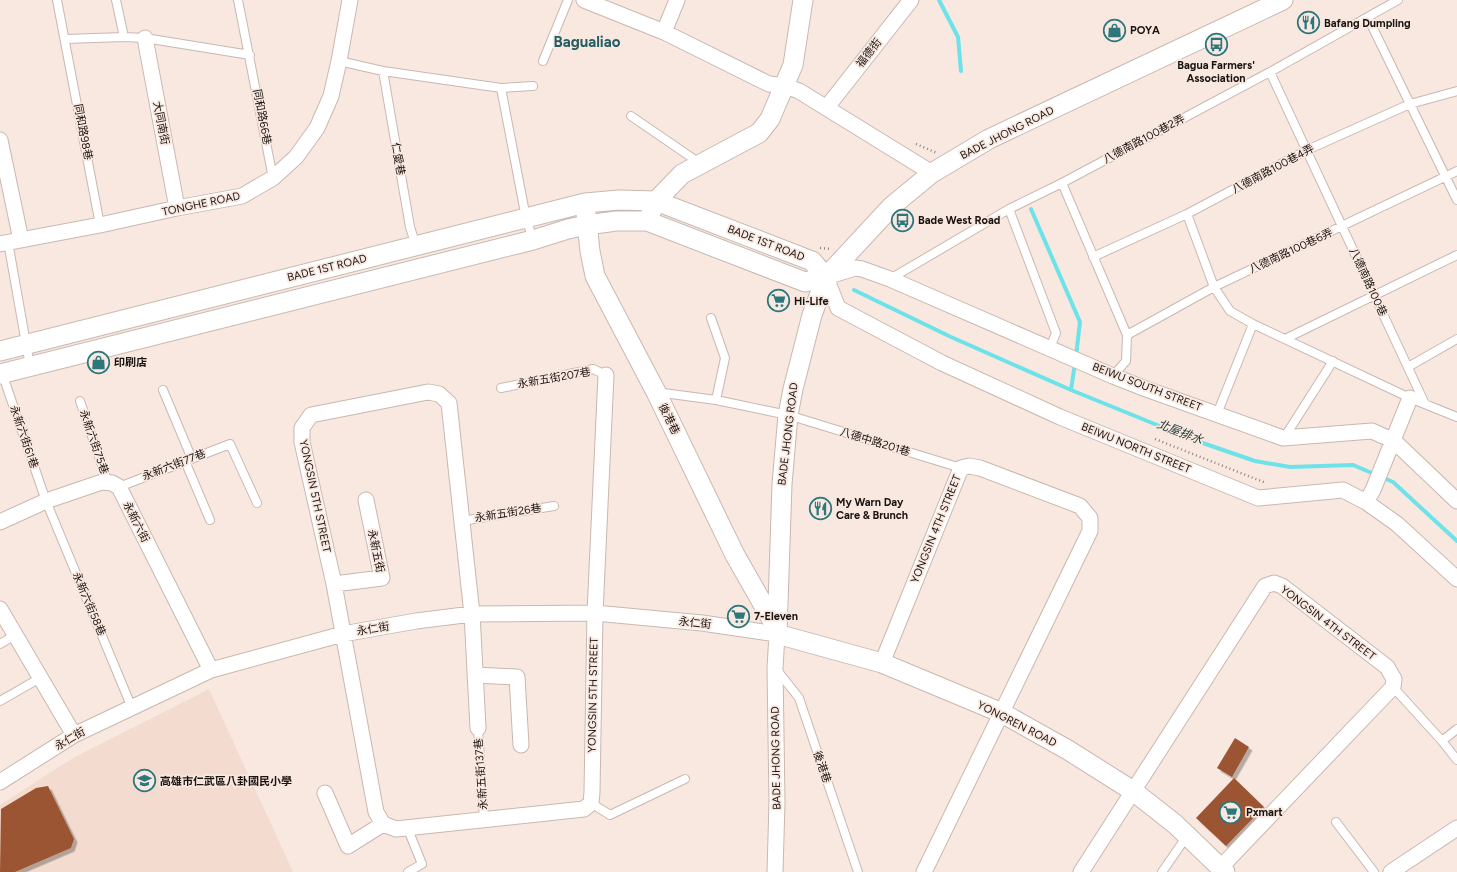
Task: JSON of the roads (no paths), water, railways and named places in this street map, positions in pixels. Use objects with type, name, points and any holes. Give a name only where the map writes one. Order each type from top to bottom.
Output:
[{"type":"street","name":"TONGHE ROAD","points":[[10,242],[242,196],[273,178],[296,157],[317,128],[331,96],[350,0]]},
{"type":"street","points":[[584,0],[664,32],[769,84],[785,86],[799,91],[932,173]]},
{"type":"street","points":[[664,32],[677,0]]},
{"type":"street","points":[[647,221],[656,201],[682,174],[759,132],[770,119],[793,65],[803,0]]},
{"type":"street","name":"福德街","points":[[827,107],[911,0]]},
{"type":"street","name":"BADE JHONG ROAD","points":[[775,872],[775,668],[782,484],[788,415],[793,389],[812,315],[826,277],[892,206],[932,173],[989,139],[1283,0]]},
{"type":"street","name":"大同南街","points":[[145,38],[177,208]]},
{"type":"street","points":[[0,140],[10,242]]},
{"type":"street","name":"BADE 1ST ROAD","points":[[0,351],[585,203],[619,200],[656,201],[812,261],[826,277],[805,282],[647,221],[587,225],[568,229],[533,240],[1,373]]},
{"type":"street","name":"後港巷","points":[[585,203],[590,251],[595,276],[656,392],[735,555],[777,631]]},
{"type":"street","name":"BEIWU SOUTH STREET","points":[[826,277],[855,268],[862,268],[890,278],[1113,376],[1283,438],[1372,431],[1394,441],[1457,501]]},
{"type":"street","name":"BEIWU NORTH STREET","points":[[826,277],[838,308],[942,363],[1068,420],[1258,498],[1343,490],[1370,496],[1397,524],[1457,579]]},
{"type":"street","name":"YONGSIN 5TH STREET","points":[[591,803],[594,613],[606,375]]},
{"type":"street","name":"YONGSIN 5TH STREET","points":[[383,824],[376,812],[334,584],[302,442],[302,428],[311,414],[428,392],[439,394],[449,403],[472,614],[478,728]]},
{"type":"street","points":[[1370,496],[1394,441],[1410,398]]},
{"type":"street","name":"YONGSIN 4TH STREET","points":[[882,663],[961,468],[969,466],[980,468],[1073,503],[1080,506],[1090,518],[1090,531],[924,872]]},
{"type":"street","points":[[0,522],[46,501],[102,482],[113,485]]},
{"type":"street","name":"永新六街","points":[[113,485],[211,670]]},
{"type":"street","name":"永新五街","points":[[334,584],[382,578],[366,500]]},
{"type":"street","name":"YONGSIN 4TH STREET","points":[[1081,872],[1264,586],[1274,583],[1282,586],[1381,663],[1387,668],[1394,679],[1393,688]]},
{"type":"street","points":[[0,609],[74,735]]},
{"type":"street","name":"永仁街","points":[[0,782],[74,735],[211,670],[343,634],[416,621],[472,614],[594,613],[777,631]]},
{"type":"street","name":"YONGREN ROAD","points":[[777,631],[882,663],[1002,714],[1068,750],[1133,791],[1175,824],[1223,870]]},
{"type":"street","points":[[475,676],[517,676],[521,745]]},
{"type":"street","points":[[1223,870],[1393,688]]},
{"type":"street","points":[[325,793],[348,846],[383,824],[396,829],[407,828],[584,809],[591,803]]},
{"type":"street","points":[[1391,872],[1457,828]]},
{"type":"lane","name":"同和路98巷","points":[[57,0],[100,225]]},
{"type":"lane","points":[[116,0],[124,37]]},
{"type":"lane","name":"同和路66巷","points":[[238,0],[273,178]]},
{"type":"lane","points":[[543,61],[568,0]]},
{"type":"lane","name":"八德南路100巷2弄","points":[[890,278],[1009,209],[1062,183],[1270,72],[1398,0]]},
{"type":"lane","points":[[1368,18],[1457,200]]},
{"type":"lane","points":[[65,38],[145,38],[250,55]]},
{"type":"lane","points":[[339,61],[383,71],[501,88],[533,86]]},
{"type":"lane","name":"仁愛巷","points":[[383,71],[410,227],[416,246]]},
{"type":"lane","name":"八德南路100巷","points":[[1270,72],[1425,404]]},
{"type":"lane","points":[[501,88],[526,218],[533,240]]},
{"type":"lane","name":"八德南路100巷4弄","points":[[1093,257],[1187,214],[1307,150],[1410,104],[1457,91]]},
{"type":"lane","points":[[631,116],[701,164]]},
{"type":"lane","name":"八德南路100巷6弄","points":[[1127,335],[1214,287],[1343,227],[1457,171]]},
{"type":"lane","points":[[1062,183],[1127,335],[1126,361],[1113,376]]},
{"type":"lane","points":[[1009,209],[1056,333],[1053,349]]},
{"type":"lane","points":[[1187,214],[1214,287],[1230,311],[1253,324],[1410,398],[1457,417]]},
{"type":"lane","points":[[10,242],[30,366]]},
{"type":"lane","points":[[1285,339],[1457,254]]},
{"type":"lane","points":[[711,318],[725,358],[716,400]]},
{"type":"lane","points":[[1217,414],[1253,324]]},
{"type":"lane","points":[[1408,367],[1457,339]]},
{"type":"lane","points":[[1283,438],[1333,361]]},
{"type":"lane","name":"永新五街207巷","points":[[501,388],[592,369],[606,375]]},
{"type":"lane","name":"永新六街61巷","points":[[1,373],[46,501]]},
{"type":"lane","points":[[163,390],[210,520]]},
{"type":"lane","name":"八德中路201巷","points":[[656,392],[716,400],[788,415],[961,468]]},
{"type":"lane","name":"永新六街75巷","points":[[80,401],[113,485]]},
{"type":"lane","name":"永新六街77巷","points":[[113,485],[188,460],[230,444],[257,503]]},
{"type":"lane","name":"永新六街58巷","points":[[46,501],[132,708]]},
{"type":"lane","name":"永新五街26巷","points":[[462,521],[554,506]]},
{"type":"lane","points":[[0,644],[15,635]]},
{"type":"lane","name":"後港巷","points":[[775,668],[799,698],[858,872]]},
{"type":"lane","points":[[0,701],[40,678]]},
{"type":"lane","points":[[1393,688],[1442,741],[1457,760]]},
{"type":"lane","name":"永新五街137巷","points":[[478,728],[484,820]]},
{"type":"lane","points":[[1442,741],[1457,729]]},
{"type":"lane","points":[[591,803],[610,815],[685,779]]},
{"type":"lane","points":[[1336,822],[1374,872]]},
{"type":"lane","points":[[407,828],[422,864],[408,872]]},
{"type":"lane","points":[[1162,872],[1187,836]]},
{"type":"waterway","name":"北屋排水","points":[[939,0],[958,37],[961,71]]},
{"type":"waterway","name":"北屋排水","points":[[1031,209],[1080,322],[1076,356]]},
{"type":"waterway","name":"北屋排水","points":[[854,290],[951,337],[1071,390],[1194,440],[1255,461],[1290,467],[1353,465],[1393,482],[1457,541]]},
{"type":"waterway","name":"北屋排水","points":[[1071,390],[1075,363]]},
{"type":"place","name":"Bafang Dumpling","points":[[1309,23]]},
{"type":"place","name":"POYA","points":[[1114,30]]},
{"type":"place","name":"Bagua Farmers' Association","points":[[1216,45]]},
{"type":"place","name":"Bade West Road","points":[[902,220]]},
{"type":"place","name":"Hi-Life","points":[[778,301]]},
{"type":"place","name":"印刷店","points":[[99,362]]},
{"type":"place","name":"My Warn Day Care & Brunch","points":[[821,508]]},
{"type":"place","name":"7-Eleven","points":[[739,616]]},
{"type":"place","name":"高雄市仁武區八卦國民小學","points":[[144,781]]},
{"type":"place","name":"Pxmart","points":[[1230,812]]},
{"type":"district","name":"Bagualiao","points":[[587,42]]}]
